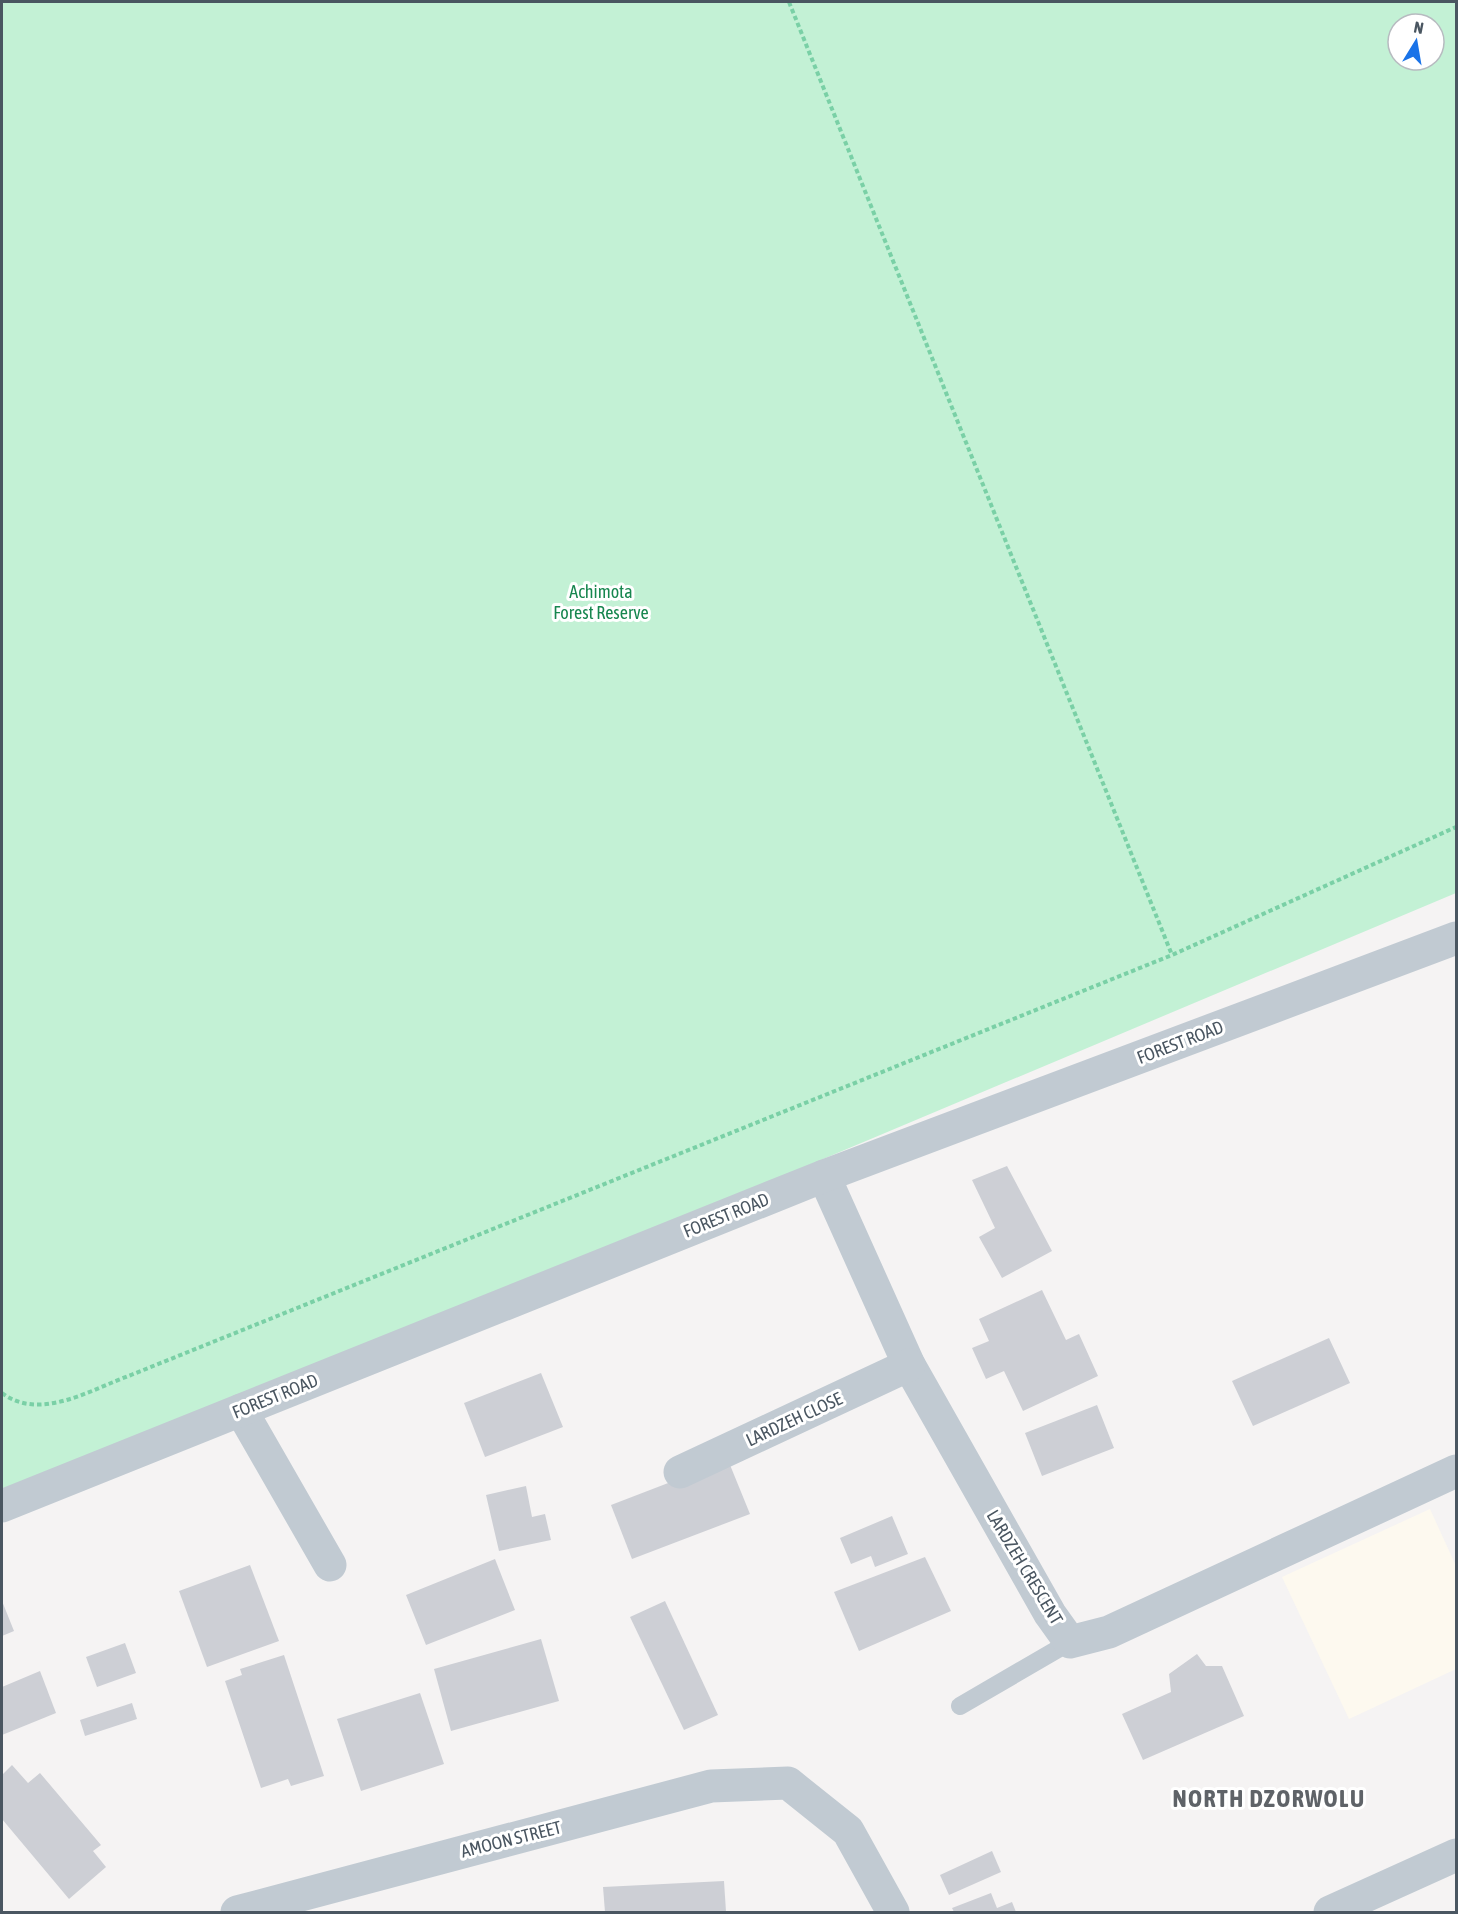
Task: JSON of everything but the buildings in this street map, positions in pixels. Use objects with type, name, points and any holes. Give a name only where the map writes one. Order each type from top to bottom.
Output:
[{"type":"street","name":"FOREST ROAD","points":[[2,1506],[824,1176],[1456,938]]},
{"type":"street","name":"LARDZEH CRESCENT","points":[[824,1176],[909,1365],[1050,1614],[1070,1642],[1109,1632],[1456,1471]]},
{"type":"street","name":"LARDZEH CLOSE","points":[[680,1472],[909,1365]]},
{"type":"street","points":[[241,1410],[330,1565]]},
{"type":"street","name":"AMOON STREET","points":[[237,1912],[711,1786],[788,1783],[848,1831],[892,1912]]},
{"type":"street","points":[[1330,1912],[1456,1855]]},
{"type":"lane","points":[[960,1706],[1070,1642]]},
{"type":"path","points":[[789,2],[1172,955]]},
{"type":"path","points":[[2,1393],[11,1400],[29,1406],[48,1405],[131,1375],[1172,955],[1456,827]]},
{"type":"shaded area","points":[[1430,1509],[1456,1566],[1456,1669],[1349,1719],[1282,1577]]},
{"type":"green space","name":"Achimota Forest Reserve","points":[[2,2],[1456,2],[1456,893],[2,1504]]},
{"type":"district","name":"NORTH DZORWOLU","points":[[1269,1798]]}]
